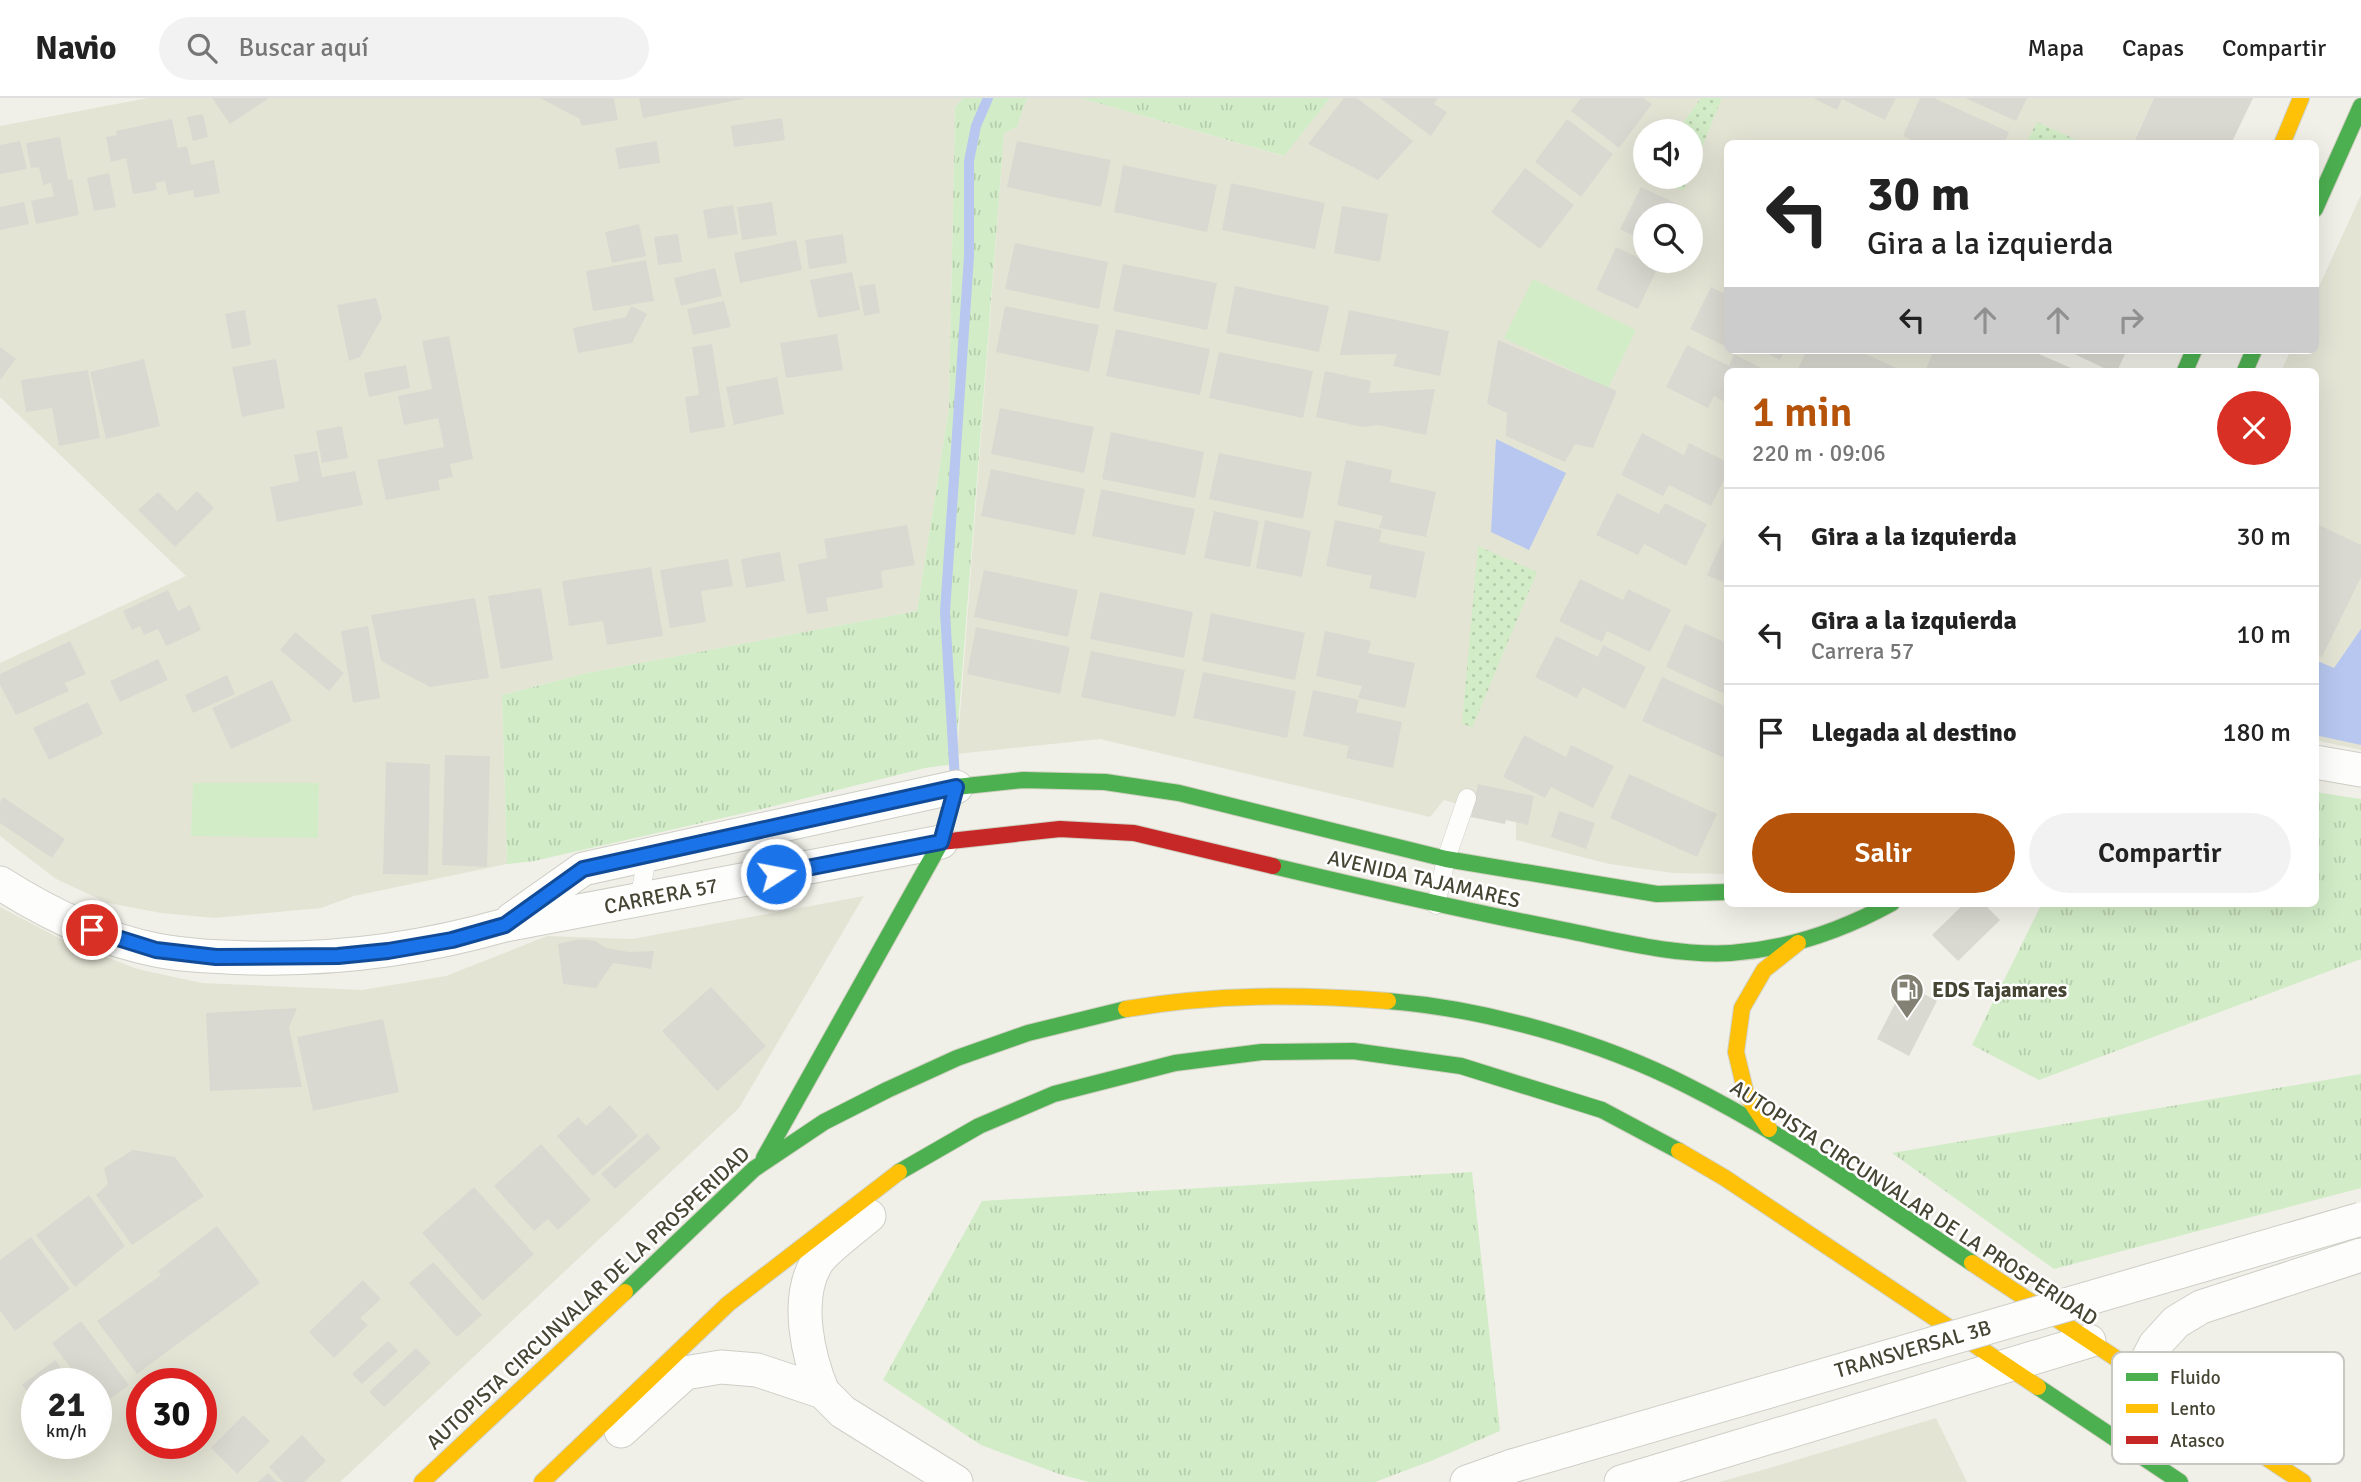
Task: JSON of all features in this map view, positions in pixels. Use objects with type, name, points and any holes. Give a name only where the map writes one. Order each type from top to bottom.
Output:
[{"type":"main road","points":[[2284,140],[2301,98]]},
{"type":"main road","points":[[2319,200],[2361,106]]},
{"type":"main road","name":"AVENIDA TAJAMARES","points":[[956,787],[1023,780],[1105,782],[1179,793],[1446,859],[1657,894],[1724,892]]},
{"type":"main road","points":[[761,1163],[941,842],[956,787]]},
{"type":"main road","name":"AVENIDA TAJAMARES","points":[[941,842],[1060,829],[1134,833],[1436,905],[1668,951],[1731,953],[1798,943],[1885,907]]},
{"type":"main road","points":[[1770,1131],[1746,1094],[1736,1052],[1742,1008],[1764,970],[1798,943]]},
{"type":"main road","name":"AUTOPISTA CIRCUNVALAR DE LA PROSPERIDAD","points":[[422,1482],[761,1163],[828,1119],[936,1065],[1008,1038],[1115,1010],[1174,1001],[1260,994],[1324,994],[1410,1002],[1528,1026],[1588,1044],[1647,1067],[1696,1089],[1770,1131],[2112,1356]]},
{"type":"main road","points":[[542,1482],[728,1304],[908,1165],[979,1126],[1054,1094],[1175,1063],[1262,1052],[1353,1051],[1461,1066],[1602,1110],[1652,1135],[1725,1178],[2112,1436]]},
{"type":"main road","points":[[2153,1464],[2180,1482]]},
{"type":"main road","name":"AUTOPISTA CIRCUNVALAR DE LA PROSPERIDAD","points":[[2276,1464],[2303,1482]]},
{"type":"street","points":[[2319,763],[2361,770]]},
{"type":"street","name":"CARRERA 57","points":[[505,925],[583,869],[956,787]]},
{"type":"street","name":"CARRERA 57","points":[[0,883],[33,904],[92,930],[156,950],[216,957],[338,956],[452,940],[505,925],[941,842]]},
{"type":"street","points":[[822,1392],[811,1364],[806,1326],[807,1289],[816,1263],[902,1186],[908,1165]]},
{"type":"street","name":"TRANSVERSAL 3B","points":[[1467,1482],[1512,1466],[2361,1219]]},
{"type":"street","points":[[2151,1352],[2176,1322],[2202,1307],[2361,1255]]},
{"type":"street","name":"TRANSVERSAL 3B","points":[[1621,1482],[2089,1341]]},
{"type":"street","points":[[565,1482],[685,1373],[721,1367],[757,1370],[822,1392],[843,1412],[956,1482]]},
{"type":"lane","points":[[1436,905],[1446,859],[1467,798]]},
{"type":"lane","points":[[639,900],[648,853]]},
{"type":"shaded area","points":[[148,98],[963,98],[955,107],[949,408],[917,611],[587,673],[502,695],[507,864],[354,896],[321,908],[214,918],[161,913],[108,903],[56,879],[0,836],[0,663],[186,576],[0,397],[0,126]]},
{"type":"shaded area","points":[[1027,98],[1080,98],[1283,156],[1330,98],[2154,98],[2134,140],[1724,140],[1724,354],[2038,354],[2071,368],[1724,368],[1724,874],[1673,873],[1609,864],[1516,840],[1516,821],[1444,800],[1430,817],[1100,739],[957,754],[1004,133],[1017,127]]},
{"type":"shaded area","points":[[2361,195],[2361,750],[2319,741],[2319,368],[2282,368],[2289,354],[2319,354],[2319,286]]},
{"type":"shaded area","points":[[864,896],[739,1108],[340,1482],[0,1482],[0,907],[61,939],[137,969],[202,983],[362,990],[446,976],[547,936],[632,939]]},
{"type":"shaded area","points":[[1936,1418],[1967,1482],[1719,1482],[1773,1467]]},
{"type":"green space","points":[[963,98],[1027,98],[1017,127],[1004,133],[955,764],[925,768],[762,809],[534,861],[507,864],[502,695],[587,673],[917,611],[949,408],[955,107]]},
{"type":"green space","points":[[1080,98],[1330,98],[1284,156]]},
{"type":"green space","points":[[1701,98],[1722,98],[1703,145],[1703,119],[1686,119]]},
{"type":"green space","points":[[2037,122],[2076,140],[2028,140]]},
{"type":"green space","points":[[1533,279],[1636,330],[1608,388],[1504,338]]},
{"type":"green space","points":[[1478,546],[1537,572],[1472,728],[1462,723]]},
{"type":"green space","points":[[193,783],[319,783],[318,838],[191,836]]},
{"type":"green space","points":[[2319,793],[2361,799],[2361,959],[2039,1080],[1972,1045],[2040,907],[2319,907]]},
{"type":"green space","points":[[2361,1074],[2361,1188],[2054,1269],[1892,1153]]},
{"type":"green space","points":[[1472,1172],[1500,1431],[1375,1482],[1089,1482],[1059,1474],[981,1445],[883,1380],[982,1201]]},
{"type":"water","points":[[1496,439],[1566,473],[1529,550],[1491,532]]},
{"type":"water","points":[[2361,629],[2361,745],[2319,736],[2319,662],[2334,668]]},
{"type":"building","points":[[212,98],[269,98],[230,124]]},
{"type":"building","points":[[540,98],[614,98],[618,120],[581,126],[580,119]]},
{"type":"building","points":[[639,98],[743,98],[743,99],[643,118]]},
{"type":"building","points":[[1344,98],[1357,98],[1413,141],[1378,180],[1308,144]]},
{"type":"building","points":[[1380,98],[1438,98],[1434,104],[1447,112],[1431,136]]},
{"type":"building","points":[[1581,98],[1643,98],[1652,104],[1641,119],[1633,119],[1633,129],[1619,148],[1571,111]]},
{"type":"building","points":[[1813,98],[1896,98],[1885,120],[1842,99],[1837,110]]},
{"type":"building","points":[[1920,98],[1934,98],[2009,132],[2006,140],[1911,140],[1903,136]]},
{"type":"building","points":[[1965,98],[2027,98],[2016,121]]},
{"type":"building","points":[[2154,98],[2253,98],[2233,140],[2135,140]]},
{"type":"building","points":[[203,114],[208,137],[193,141],[187,117]]},
{"type":"building","points":[[782,118],[785,140],[734,147],[731,126]]},
{"type":"building","points":[[172,119],[178,148],[187,146],[191,165],[214,160],[220,193],[194,198],[193,190],[168,195],[165,181],[155,183],[157,190],[133,194],[126,158],[111,162],[106,137],[117,135],[116,131]]},
{"type":"building","points":[[1567,119],[1613,154],[1581,197],[1535,162]]},
{"type":"building","points":[[60,137],[68,180],[72,179],[79,215],[36,224],[31,201],[54,196],[51,183],[43,185],[39,167],[31,168],[26,143]]},
{"type":"building","points":[[20,141],[27,169],[0,174],[0,145]]},
{"type":"building","points":[[657,141],[660,163],[619,169],[615,148]]},
{"type":"building","points":[[1017,141],[1111,160],[1101,207],[1007,187]]},
{"type":"building","points":[[1123,165],[1217,185],[1207,232],[1114,212]]},
{"type":"building","points":[[1525,168],[1574,205],[1540,249],[1491,212]]},
{"type":"building","points":[[109,173],[116,207],[94,211],[87,178]]},
{"type":"building","points":[[1231,183],[1325,203],[1315,249],[1222,230]]},
{"type":"building","points":[[1640,189],[1645,189],[1675,203],[1633,203]]},
{"type":"building","points":[[24,202],[29,224],[0,230],[0,207]]},
{"type":"building","points":[[772,202],[777,235],[742,240],[737,207]]},
{"type":"building","points":[[1633,203],[1633,236],[1620,229]]},
{"type":"building","points":[[733,205],[738,234],[708,239],[703,210]]},
{"type":"building","points":[[1342,206],[1388,214],[1380,262],[1334,253]]},
{"type":"building","points":[[639,224],[646,256],[612,263],[605,232]]},
{"type":"building","points":[[678,234],[682,262],[658,265],[654,237]]},
{"type":"building","points":[[843,234],[847,263],[809,269],[805,240]]},
{"type":"building","points":[[796,240],[802,270],[740,283],[734,253]]},
{"type":"building","points":[[1015,243],[1108,262],[1099,309],[1005,289]]},
{"type":"building","points":[[1616,247],[1633,255],[1633,273],[1655,273],[1638,309],[1596,290]]},
{"type":"building","points":[[646,260],[654,301],[593,311],[586,271]]},
{"type":"building","points":[[1123,264],[1217,283],[1207,330],[1113,311]]},
{"type":"building","points":[[715,268],[722,296],[681,306],[674,278]]},
{"type":"building","points":[[852,272],[860,310],[818,318],[810,280]]},
{"type":"building","points":[[875,284],[880,313],[864,316],[859,286]]},
{"type":"building","points":[[1235,286],[1329,306],[1319,352],[1226,333]]},
{"type":"building","points":[[1711,287],[1724,294],[1724,346],[1690,329]]},
{"type":"building","points":[[376,298],[382,318],[360,357],[349,361],[337,305]]},
{"type":"building","points":[[724,301],[731,327],[693,335],[687,309]]},
{"type":"building","points":[[631,306],[647,314],[632,343],[578,353],[573,328],[626,317]]},
{"type":"building","points":[[1005,306],[1099,325],[1089,372],[996,352]]},
{"type":"building","points":[[245,310],[251,345],[232,349],[225,314]]},
{"type":"building","points":[[1349,310],[1449,331],[1440,376],[1393,366],[1397,354],[1340,355]]},
{"type":"building","points":[[1116,329],[1210,349],[1200,395],[1106,376]]},
{"type":"building","points":[[837,334],[843,370],[786,378],[780,343]]},
{"type":"building","points":[[449,336],[473,459],[450,464],[453,477],[438,480],[440,490],[386,500],[377,460],[444,447],[438,418],[404,425],[398,396],[432,389],[422,341]]},
{"type":"building","points":[[1498,340],[1617,391],[1593,448],[1575,444],[1565,462],[1506,436],[1507,413],[1487,404]]},
{"type":"building","points":[[712,344],[725,427],[690,433],[685,397],[699,395],[692,347]]},
{"type":"building","points":[[1687,345],[1729,366],[1734,354],[1761,368],[1724,368],[1724,401],[1714,396],[1708,408],[1666,387]]},
{"type":"building","points":[[0,347],[16,359],[0,380]]},
{"type":"building","points":[[1219,352],[1313,371],[1303,418],[1209,398]]},
{"type":"building","points":[[1769,354],[1783,354],[1780,360]]},
{"type":"building","points":[[1805,354],[1866,354],[1896,368],[1798,368]]},
{"type":"building","points":[[1932,354],[2038,354],[2071,368],[1926,368]]},
{"type":"building","points":[[2074,354],[2125,354],[2118,368],[2104,368]]},
{"type":"building","points":[[144,359],[160,426],[106,439],[90,372]]},
{"type":"building","points":[[276,359],[285,408],[242,417],[232,367]]},
{"type":"building","points":[[406,365],[410,388],[369,397],[364,373]]},
{"type":"building","points":[[88,370],[100,438],[59,446],[52,408],[26,412],[21,380]]},
{"type":"building","points":[[1325,371],[1371,381],[1369,393],[1435,389],[1426,435],[1379,425],[1362,427],[1316,417]]},
{"type":"building","points":[[777,377],[784,414],[734,425],[726,387]]},
{"type":"building","points":[[1000,408],[1094,427],[1084,473],[991,454]]},
{"type":"building","points":[[342,426],[348,458],[322,463],[316,431]]},
{"type":"building","points":[[1111,432],[1204,452],[1195,498],[1102,479]]},
{"type":"building","points":[[1642,433],[1684,455],[1689,443],[1724,460],[1724,480],[1711,506],[1669,485],[1663,496],[1621,475]]},
{"type":"building","points":[[317,451],[322,477],[355,471],[363,505],[277,522],[270,487],[299,481],[294,455]]},
{"type":"building","points":[[1219,453],[1312,472],[1303,519],[1209,499]]},
{"type":"building","points":[[1346,460],[1392,470],[1390,482],[1436,492],[1426,537],[1379,528],[1383,516],[1337,505]]},
{"type":"building","points":[[991,469],[1085,489],[1075,535],[981,516]]},
{"type":"building","points":[[1101,489],[1195,509],[1185,555],[1092,536]]},
{"type":"building","points":[[197,491],[214,508],[175,547],[138,510],[158,492],[177,511]]},
{"type":"building","points":[[1617,493],[1659,514],[1665,503],[1707,524],[1686,566],[1644,544],[1638,555],[1596,535]]},
{"type":"building","points":[[1214,511],[1259,521],[1250,567],[1204,558]]},
{"type":"building","points":[[1265,520],[1311,531],[1302,577],[1256,568]]},
{"type":"building","points":[[1335,520],[1382,530],[1379,542],[1425,552],[1416,598],[1369,588],[1372,576],[1326,566]]},
{"type":"building","points":[[907,525],[915,565],[881,571],[883,588],[826,598],[828,611],[807,614],[798,564],[827,558],[824,539]]},
{"type":"building","points":[[2319,525],[2361,545],[2361,577],[2322,657],[2319,656]]},
{"type":"building","points":[[1724,538],[1724,583],[1707,575]]},
{"type":"building","points":[[780,552],[785,581],[746,588],[741,559]]},
{"type":"building","points":[[728,559],[733,586],[701,591],[706,622],[670,628],[660,570]]},
{"type":"building","points":[[651,567],[663,636],[607,645],[603,621],[569,626],[562,581]]},
{"type":"building","points":[[984,570],[1078,590],[1068,637],[974,617]]},
{"type":"building","points":[[1580,579],[1623,600],[1628,589],[1671,610],[1650,652],[1607,631],[1602,642],[1559,621]]},
{"type":"building","points":[[541,588],[553,660],[501,669],[488,596]]},
{"type":"building","points":[[168,590],[178,611],[190,605],[201,630],[166,646],[158,629],[144,635],[140,626],[132,630],[123,611]]},
{"type":"building","points":[[1100,592],[1193,612],[1184,658],[1090,639]]},
{"type":"building","points":[[475,598],[489,678],[430,687],[381,661],[371,615]]},
{"type":"building","points":[[1211,613],[1305,633],[1295,680],[1202,661]]},
{"type":"building","points":[[1685,624],[1724,642],[1724,694],[1666,667]]},
{"type":"building","points":[[368,626],[380,698],[353,703],[341,631]]},
{"type":"building","points":[[976,627],[1070,647],[1060,694],[967,674]]},
{"type":"building","points":[[1325,631],[1371,641],[1368,653],[1415,663],[1405,708],[1358,698],[1362,686],[1316,676]]},
{"type":"building","points":[[295,632],[344,673],[329,691],[280,650]]},
{"type":"building","points":[[1556,636],[1598,657],[1603,645],[1646,667],[1625,709],[1583,687],[1577,698],[1535,677]]},
{"type":"building","points":[[70,641],[86,674],[65,683],[69,691],[16,715],[0,685],[0,674]]},
{"type":"building","points":[[1091,651],[1185,670],[1175,717],[1081,697]]},
{"type":"building","points":[[158,659],[168,680],[120,702],[110,681]]},
{"type":"building","points":[[1203,672],[1296,691],[1287,738],[1193,718]]},
{"type":"building","points":[[227,675],[235,694],[193,713],[185,695]]},
{"type":"building","points":[[1662,677],[1724,706],[1724,758],[1642,721]]},
{"type":"building","points":[[272,680],[292,721],[231,749],[212,708]]},
{"type":"building","points":[[1313,690],[1359,700],[1356,712],[1402,722],[1393,768],[1346,758],[1349,746],[1303,736]]},
{"type":"building","points":[[88,702],[103,734],[49,760],[33,728]]},
{"type":"building","points":[[1524,735],[1566,757],[1571,745],[1614,766],[1593,808],[1551,787],[1545,798],[1503,777]]},
{"type":"building","points":[[445,755],[490,756],[487,867],[442,865]]},
{"type":"building","points":[[386,762],[430,764],[428,875],[383,874]]},
{"type":"building","points":[[1629,774],[1717,814],[1697,857],[1610,818]]},
{"type":"building","points":[[1478,784],[1534,796],[1528,825],[1506,820],[1505,824],[1471,817]]},
{"type":"building","points":[[3,797],[65,839],[52,858],[0,823],[0,802]]},
{"type":"building","points":[[1559,811],[1595,823],[1586,849],[1551,837]]},
{"type":"building","name":"EDS Tajamares","points":[[1961,907],[1987,907],[2000,920],[1958,961],[1932,935]]},
{"type":"building","points":[[579,939],[629,952],[654,951],[651,969],[613,963],[596,988],[563,984],[558,944]]},
{"type":"building","name":"EDS Tajamares","points":[[1905,984],[1937,1001],[1909,1056],[1877,1039]]},
{"type":"building","points":[[711,987],[766,1046],[717,1091],[662,1031]]},
{"type":"building","points":[[297,1008],[289,1028],[302,1087],[210,1091],[206,1013]]},
{"type":"building","points":[[383,1019],[399,1092],[313,1111],[297,1037]]},
{"type":"building","points":[[610,1105],[638,1136],[593,1176],[557,1136],[578,1117],[586,1126]]},
{"type":"building","points":[[647,1133],[661,1148],[615,1189],[601,1174]]},
{"type":"building","points":[[541,1144],[591,1200],[558,1230],[548,1219],[534,1231],[494,1186]]},
{"type":"building","points":[[133,1150],[175,1157],[204,1196],[132,1245],[96,1195],[108,1184],[104,1168]]},
{"type":"building","points":[[474,1187],[534,1254],[483,1301],[422,1233]]},
{"type":"building","points":[[89,1195],[125,1246],[75,1287],[36,1235]]},
{"type":"building","points":[[217,1226],[260,1283],[145,1368],[132,1368],[97,1321],[161,1275],[158,1271]]},
{"type":"building","points":[[31,1237],[70,1289],[15,1331],[0,1311],[0,1260]]},
{"type":"building","points":[[433,1262],[482,1315],[457,1337],[409,1283]]},
{"type":"building","points":[[363,1280],[381,1299],[360,1318],[368,1325],[334,1358],[309,1332]]},
{"type":"building","points":[[81,1321],[126,1381],[126,1387],[112,1397],[112,1368],[71,1368],[52,1343]]},
{"type":"building","points":[[388,1341],[398,1351],[362,1384],[352,1374]]},
{"type":"building","points":[[416,1348],[431,1363],[384,1407],[369,1392]]},
{"type":"building","points":[[55,1360],[61,1368],[44,1368]]},
{"type":"building","points":[[243,1415],[270,1441],[237,1474],[217,1454],[217,1442]]},
{"type":"building","points":[[302,1435],[326,1461],[304,1482],[283,1482],[269,1467]]},
{"type":"building","points":[[268,1473],[277,1482],[258,1482]]},
{"type":"waterway","points":[[955,780],[945,612],[969,256],[969,161],[976,126],[988,98]]},
{"type":"traffic: fast","points":[[2319,200],[2361,106]]},
{"type":"traffic: fast","points":[[2186,368],[2192,354]]},
{"type":"traffic: fast","points":[[2246,368],[2252,354]]},
{"type":"traffic: fast","points":[[942,837],[956,787],[1023,780],[1105,782],[1179,793],[1446,859],[1657,894],[1724,892]]},
{"type":"traffic: fast","points":[[764,1158],[941,842]]},
{"type":"traffic: fast","points":[[1273,866],[1626,943],[1689,952],[1731,953],[1794,943],[1834,930],[1884,907]]},
{"type":"traffic: fast","points":[[1388,1001],[1464,1011],[1542,1030],[1581,1041],[1654,1070],[1761,1126],[1972,1263]]},
{"type":"traffic: fast","points":[[625,1292],[754,1169],[824,1122],[957,1058],[1028,1033],[1126,1009]]},
{"type":"traffic: fast","points":[[899,1172],[979,1126],[1054,1094],[1175,1063],[1262,1052],[1353,1051],[1461,1066],[1602,1110],[1679,1151]]},
{"type":"traffic: fast","points":[[2038,1387],[2112,1437]]},
{"type":"traffic: fast","points":[[2153,1464],[2180,1482]]},
{"type":"traffic: slow","points":[[2284,140],[2301,98]]},
{"type":"traffic: slow","points":[[1769,1129],[1746,1094],[1736,1052],[1742,1008],[1764,970],[1798,943]]},
{"type":"traffic: slow","points":[[1126,1009],[1192,1000],[1257,997],[1388,1001]]},
{"type":"traffic: slow","points":[[1679,1151],[1725,1178],[2038,1387]]},
{"type":"traffic: slow","points":[[542,1482],[728,1304],[899,1172]]},
{"type":"traffic: slow","points":[[1972,1263],[2112,1356]]},
{"type":"traffic: slow","points":[[422,1482],[625,1292]]},
{"type":"traffic: slow","points":[[2276,1464],[2303,1482]]},
{"type":"traffic: jam","points":[[942,837],[941,842],[1060,829],[1134,833],[1273,866]]},
{"type":"place","name":"EDS Tajamares","points":[[1907,1020]]},
{"type":"route","points":[[92,930],[156,950],[216,957],[338,956],[388,951],[452,940],[505,925],[583,869],[956,787],[941,842],[776,874]]}]
